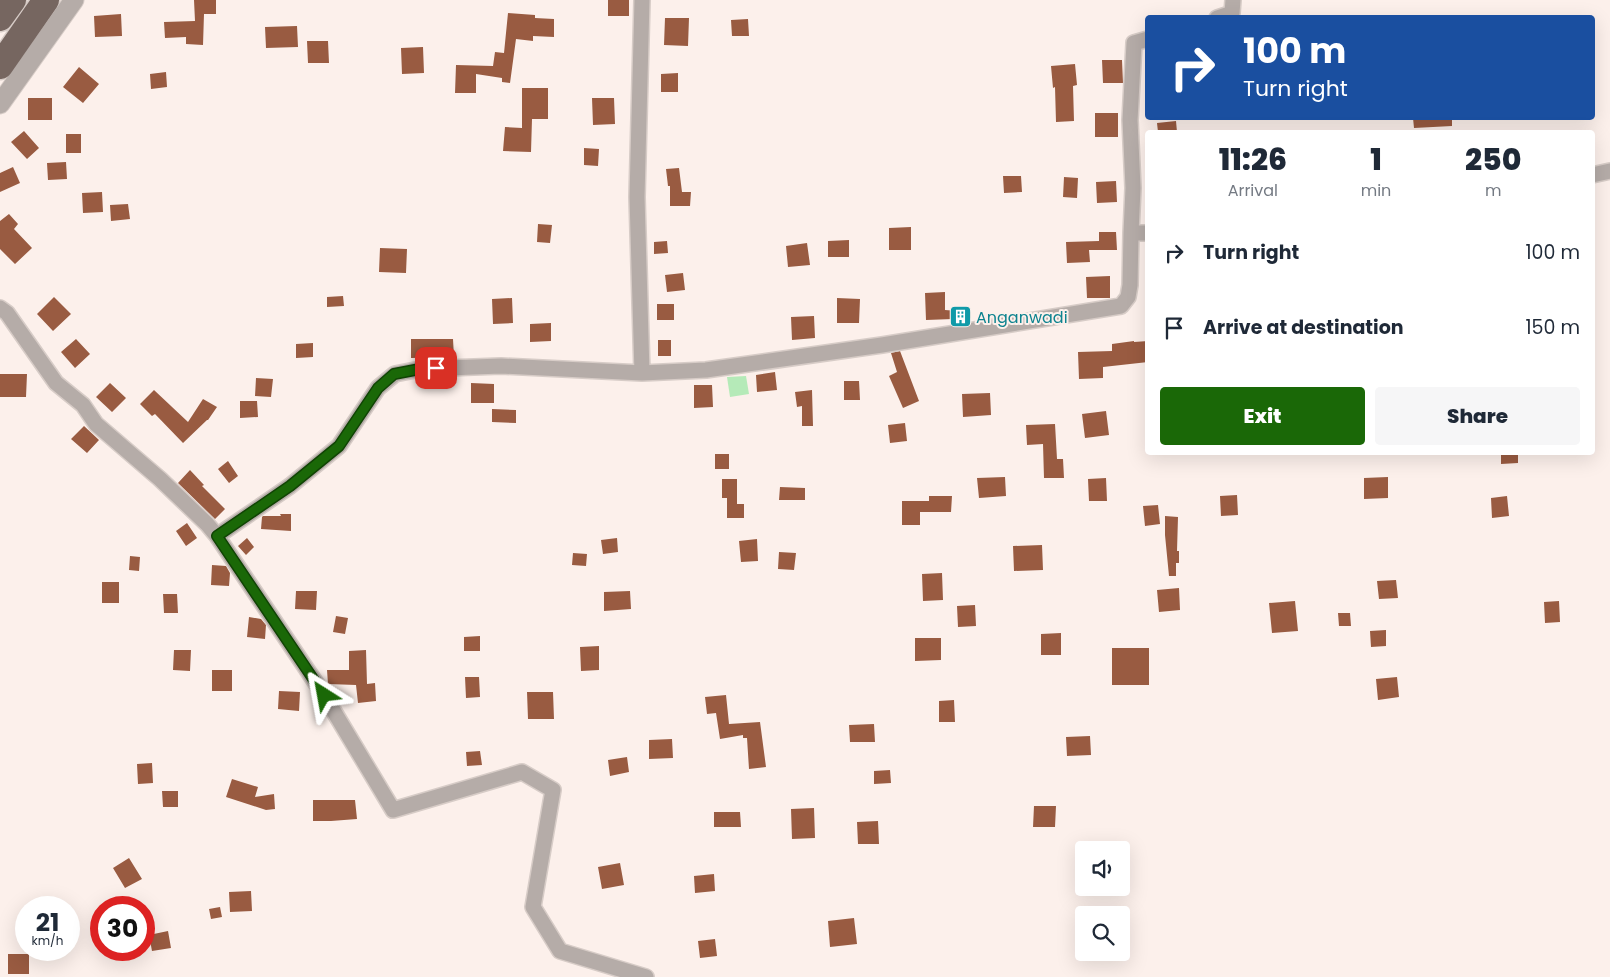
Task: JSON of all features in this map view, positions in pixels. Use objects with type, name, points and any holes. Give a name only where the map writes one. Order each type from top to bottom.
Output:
[{"type":"highway","points":[[0,18],[13,0]]},
{"type":"highway","points":[[0,66],[46,0]]},
{"type":"street","points":[[0,104],[74,0]]},
{"type":"street","points":[[642,0],[637,197],[642,374]]},
{"type":"street","points":[[1226,15],[1232,13],[1233,0]]},
{"type":"street","points":[[217,536],[290,486],[339,446],[378,388],[394,374],[420,369],[500,366],[642,374],[706,370],[853,349],[1120,306],[1128,297],[1130,285],[1133,188],[1130,120],[1134,43],[1145,40]]},
{"type":"street","points":[[1595,174],[1610,171]]},
{"type":"street","points":[[1131,233],[1145,233]]},
{"type":"street","points":[[0,308],[7,314],[56,383],[83,405],[96,424],[160,479],[217,536],[324,695],[393,810],[522,772],[553,790],[533,907],[560,951],[646,977]]},
{"type":"green space","points":[[746,376],[749,394],[730,397],[727,377]]},
{"type":"building","points":[[194,0],[216,0],[216,14],[204,14],[203,45],[186,44],[186,37],[165,38],[164,22],[195,21]]},
{"type":"building","points":[[608,0],[629,0],[629,16],[608,16]]},
{"type":"building","points":[[508,13],[535,15],[535,18],[554,19],[554,37],[533,36],[533,41],[516,39],[510,83],[502,82],[502,78],[476,74],[476,93],[455,93],[456,65],[493,66],[495,52],[504,53]]},
{"type":"building","points":[[121,14],[122,36],[95,37],[94,16]]},
{"type":"building","points":[[665,18],[689,18],[688,46],[664,45]]},
{"type":"building","points":[[748,19],[749,36],[732,36],[731,20]]},
{"type":"building","points":[[297,26],[298,47],[266,48],[265,27]]},
{"type":"building","points":[[307,41],[328,41],[329,63],[308,63]]},
{"type":"building","points":[[423,47],[424,73],[402,74],[401,48]]},
{"type":"building","points":[[1102,60],[1122,60],[1123,83],[1103,83]]},
{"type":"building","points":[[1075,64],[1077,85],[1073,86],[1074,121],[1056,122],[1055,87],[1053,88],[1051,66]]},
{"type":"building","points":[[79,67],[99,84],[83,103],[63,87]]},
{"type":"building","points":[[166,72],[167,87],[151,89],[150,74]]},
{"type":"building","points":[[678,73],[678,92],[661,92],[661,74]]},
{"type":"building","points":[[522,88],[548,88],[548,119],[532,119],[531,152],[503,151],[505,127],[522,128]]},
{"type":"building","points":[[28,98],[52,98],[52,120],[28,120]]},
{"type":"building","points":[[592,98],[614,98],[615,124],[593,125]]},
{"type":"building","points":[[1095,113],[1118,113],[1118,137],[1095,137]]},
{"type":"building","points":[[1413,120],[1452,120],[1452,126],[1414,128]]},
{"type":"building","points":[[1176,121],[1177,130],[1158,130],[1157,123]]},
{"type":"building","points":[[24,131],[39,148],[27,159],[11,142]]},
{"type":"building","points":[[66,134],[81,134],[81,153],[66,153]]},
{"type":"building","points":[[584,148],[599,149],[598,166],[584,165]]},
{"type":"building","points":[[66,162],[67,179],[48,180],[47,163]]},
{"type":"building","points":[[13,167],[20,183],[0,192],[0,173]]},
{"type":"building","points":[[679,168],[682,192],[691,192],[690,206],[670,206],[670,186],[668,186],[666,169]]},
{"type":"building","points":[[1003,176],[1021,176],[1022,192],[1004,193]]},
{"type":"building","points":[[1064,177],[1078,178],[1077,198],[1063,197]]},
{"type":"building","points":[[1116,181],[1117,202],[1097,203],[1096,182]]},
{"type":"building","points":[[102,192],[103,212],[83,213],[82,193]]},
{"type":"building","points":[[128,204],[130,219],[111,221],[110,205]]},
{"type":"building","points":[[9,214],[18,224],[14,229],[32,248],[15,264],[0,249],[0,221]]},
{"type":"building","points":[[538,224],[552,225],[550,243],[537,242]]},
{"type":"building","points":[[911,227],[911,250],[889,250],[889,228]]},
{"type":"building","points":[[1099,232],[1116,232],[1117,250],[1089,250],[1090,262],[1067,263],[1066,242],[1099,241]]},
{"type":"building","points":[[849,240],[849,257],[828,257],[828,241]]},
{"type":"building","points":[[667,241],[668,253],[654,254],[654,242]]},
{"type":"building","points":[[807,243],[810,265],[788,267],[786,246]]},
{"type":"building","points":[[380,248],[407,249],[406,273],[379,272]]},
{"type":"building","points":[[683,273],[685,290],[667,292],[665,275]]},
{"type":"building","points":[[1110,276],[1110,298],[1087,298],[1086,277]]},
{"type":"building","points":[[945,292],[945,310],[971,312],[969,321],[954,324],[953,319],[926,320],[925,293]]},
{"type":"building","points":[[343,296],[344,306],[327,307],[327,297]]},
{"type":"building","points":[[54,297],[71,314],[53,331],[37,314]]},
{"type":"building","points":[[512,298],[513,323],[493,324],[492,299]]},
{"type":"building","points":[[837,298],[860,299],[859,323],[837,323]]},
{"type":"building","points":[[657,304],[674,304],[674,320],[657,320]]},
{"type":"building","points":[[814,316],[815,338],[792,340],[791,317]]},
{"type":"building","points":[[551,323],[551,341],[530,342],[530,324]]},
{"type":"building","points":[[76,339],[90,354],[75,368],[61,352]]},
{"type":"building","points":[[411,339],[453,339],[454,357],[411,358]]},
{"type":"building","points":[[658,340],[671,340],[671,356],[658,356]]},
{"type":"building","points":[[1145,341],[1145,362],[1103,367],[1103,378],[1079,379],[1078,352],[1112,351],[1112,344]]},
{"type":"building","points":[[313,343],[313,357],[296,358],[296,344]]},
{"type":"building","points":[[900,351],[919,401],[903,408],[889,376],[897,372],[891,353]]},
{"type":"building","points":[[775,372],[777,390],[757,392],[756,375]]},
{"type":"building","points":[[0,374],[27,374],[26,397],[0,397]]},
{"type":"building","points":[[256,378],[273,379],[271,397],[255,396]]},
{"type":"building","points":[[844,381],[859,381],[860,400],[844,400]]},
{"type":"building","points":[[110,383],[126,398],[112,412],[96,397]]},
{"type":"building","points":[[471,383],[494,384],[494,403],[471,403]]},
{"type":"building","points":[[694,385],[712,385],[713,407],[694,408]]},
{"type":"building","points":[[154,390],[188,422],[203,399],[217,407],[208,420],[183,443],[155,414],[152,416],[140,404]]},
{"type":"building","points":[[812,390],[813,426],[802,426],[802,406],[797,407],[795,392]]},
{"type":"building","points":[[990,393],[991,415],[963,417],[962,394]]},
{"type":"building","points":[[240,401],[257,401],[258,417],[240,418]]},
{"type":"building","points":[[492,409],[516,410],[516,423],[492,422]]},
{"type":"building","points":[[1106,411],[1109,435],[1085,438],[1082,414]]},
{"type":"building","points":[[905,423],[907,441],[890,443],[888,425]]},
{"type":"building","points":[[1055,424],[1057,459],[1063,459],[1064,478],[1044,478],[1043,444],[1027,445],[1026,425]]},
{"type":"building","points":[[84,426],[99,440],[87,453],[71,439]]},
{"type":"building","points":[[715,454],[729,454],[729,469],[715,469]]},
{"type":"building","points":[[1501,455],[1518,455],[1518,463],[1501,464]]},
{"type":"building","points":[[228,461],[238,476],[229,483],[218,469]]},
{"type":"building","points":[[190,470],[204,485],[202,486],[225,509],[215,519],[178,483]]},
{"type":"building","points":[[1005,477],[1006,496],[979,498],[977,478]]},
{"type":"building","points":[[1388,477],[1388,498],[1364,499],[1364,478]]},
{"type":"building","points":[[1106,478],[1107,501],[1089,501],[1088,479]]},
{"type":"building","points":[[722,479],[737,479],[737,504],[744,504],[744,518],[727,518],[727,498],[722,498]]},
{"type":"building","points":[[780,487],[805,488],[805,500],[779,500]]},
{"type":"building","points":[[1237,495],[1238,515],[1221,516],[1220,496]]},
{"type":"building","points":[[929,496],[952,496],[951,512],[920,512],[920,525],[902,525],[902,501],[929,501]]},
{"type":"building","points":[[1507,496],[1509,516],[1492,518],[1491,498]]},
{"type":"building","points":[[1158,505],[1160,524],[1145,526],[1143,506]]},
{"type":"building","points":[[280,514],[291,514],[291,531],[261,529],[263,516],[281,516]]},
{"type":"building","points":[[1165,516],[1178,517],[1177,551],[1179,551],[1179,563],[1176,563],[1176,576],[1169,576]]},
{"type":"building","points":[[187,523],[197,538],[186,546],[176,531]]},
{"type":"building","points":[[247,538],[254,547],[246,555],[238,546]]},
{"type":"building","points":[[617,538],[618,552],[603,554],[601,540]]},
{"type":"building","points":[[757,539],[758,561],[741,562],[739,541]]},
{"type":"building","points":[[1042,545],[1043,570],[1014,571],[1013,546]]},
{"type":"building","points":[[779,552],[796,553],[794,570],[778,569]]},
{"type":"building","points":[[573,553],[587,554],[586,566],[572,565]]},
{"type":"building","points":[[130,556],[140,557],[139,571],[129,570]]},
{"type":"building","points":[[212,565],[226,566],[230,573],[229,586],[211,585]]},
{"type":"building","points":[[942,573],[943,600],[923,601],[922,574]]},
{"type":"building","points":[[1396,580],[1398,598],[1379,599],[1377,581]]},
{"type":"building","points":[[102,582],[119,582],[119,603],[102,603]]},
{"type":"building","points":[[1179,588],[1180,610],[1159,612],[1157,590]]},
{"type":"building","points":[[296,591],[317,591],[316,610],[295,609]]},
{"type":"building","points":[[630,591],[631,609],[604,611],[604,592]]},
{"type":"building","points":[[163,594],[177,594],[178,613],[164,613]]},
{"type":"building","points":[[1295,601],[1298,631],[1272,633],[1269,603]]},
{"type":"building","points":[[1559,601],[1560,622],[1545,623],[1544,602]]},
{"type":"building","points":[[975,605],[976,626],[958,627],[957,606]]},
{"type":"building","points":[[1338,613],[1350,613],[1351,626],[1339,626]]},
{"type":"building","points":[[336,616],[348,618],[345,634],[333,632]]},
{"type":"building","points":[[249,617],[261,619],[266,625],[265,639],[247,637]]},
{"type":"building","points":[[1386,630],[1386,646],[1371,647],[1370,631]]},
{"type":"building","points":[[1061,633],[1061,655],[1041,655],[1041,634]]},
{"type":"building","points":[[480,636],[480,651],[464,651],[464,637]]},
{"type":"building","points":[[915,638],[941,638],[941,660],[915,661]]},
{"type":"building","points":[[599,646],[599,670],[581,671],[580,647]]},
{"type":"building","points":[[1112,648],[1149,648],[1149,685],[1112,685]]},
{"type":"building","points":[[174,650],[191,650],[190,671],[173,670]]},
{"type":"building","points":[[366,650],[367,684],[375,683],[376,701],[358,703],[356,685],[328,684],[327,670],[349,670],[349,651]]},
{"type":"building","points":[[212,670],[232,670],[232,691],[212,691]]},
{"type":"building","points":[[465,677],[479,677],[480,697],[466,698]]},
{"type":"building","points":[[1397,677],[1399,697],[1378,700],[1376,679]]},
{"type":"building","points":[[279,691],[300,692],[299,711],[278,709]]},
{"type":"building","points":[[527,692],[553,692],[554,719],[528,719]]},
{"type":"building","points":[[726,695],[729,724],[760,722],[766,767],[749,769],[747,738],[743,738],[743,735],[720,739],[716,713],[707,714],[705,697]]},
{"type":"building","points":[[954,700],[955,722],[939,722],[939,701]]},
{"type":"building","points":[[874,724],[875,742],[850,742],[849,725]]},
{"type":"building","points":[[1090,736],[1091,755],[1067,756],[1066,737]]},
{"type":"building","points":[[672,739],[673,758],[649,759],[649,740]]},
{"type":"building","points":[[480,751],[482,765],[467,766],[466,752]]},
{"type":"building","points":[[627,757],[629,772],[610,776],[608,760]]},
{"type":"building","points":[[152,763],[153,783],[138,784],[137,764]]},
{"type":"building","points":[[890,770],[891,783],[874,784],[874,771]]},
{"type":"building","points":[[232,779],[258,787],[255,797],[274,794],[275,809],[266,810],[226,797]]},
{"type":"building","points":[[162,791],[178,791],[178,807],[163,807]]},
{"type":"building","points":[[313,800],[355,800],[357,819],[313,821]]},
{"type":"building","points":[[1034,806],[1056,806],[1055,827],[1033,827]]},
{"type":"building","points":[[814,808],[815,838],[792,839],[791,809]]},
{"type":"building","points":[[714,812],[740,812],[741,827],[714,827]]},
{"type":"building","points":[[878,821],[879,844],[858,844],[857,822]]},
{"type":"building","points":[[129,858],[142,879],[125,888],[113,868]]},
{"type":"building","points":[[620,863],[624,885],[602,889],[598,867]]},
{"type":"building","points":[[714,874],[715,891],[695,893],[694,876]]},
{"type":"building","points":[[251,891],[252,911],[230,912],[229,892]]},
{"type":"building","points":[[220,907],[222,917],[211,919],[209,909]]},
{"type":"building","points":[[854,918],[857,944],[830,947],[828,921]]},
{"type":"building","points":[[168,931],[171,948],[155,951],[155,934]]},
{"type":"building","points":[[715,939],[717,956],[700,958],[698,941]]},
{"type":"building","points":[[8,954],[15,954],[15,961],[29,961],[29,974],[8,974]]},
{"type":"place","name":"Anganwadi","points":[[960,317]]},
{"type":"route","points":[[324,695],[217,536],[290,486],[339,446],[378,388],[394,374],[436,368]]}]
